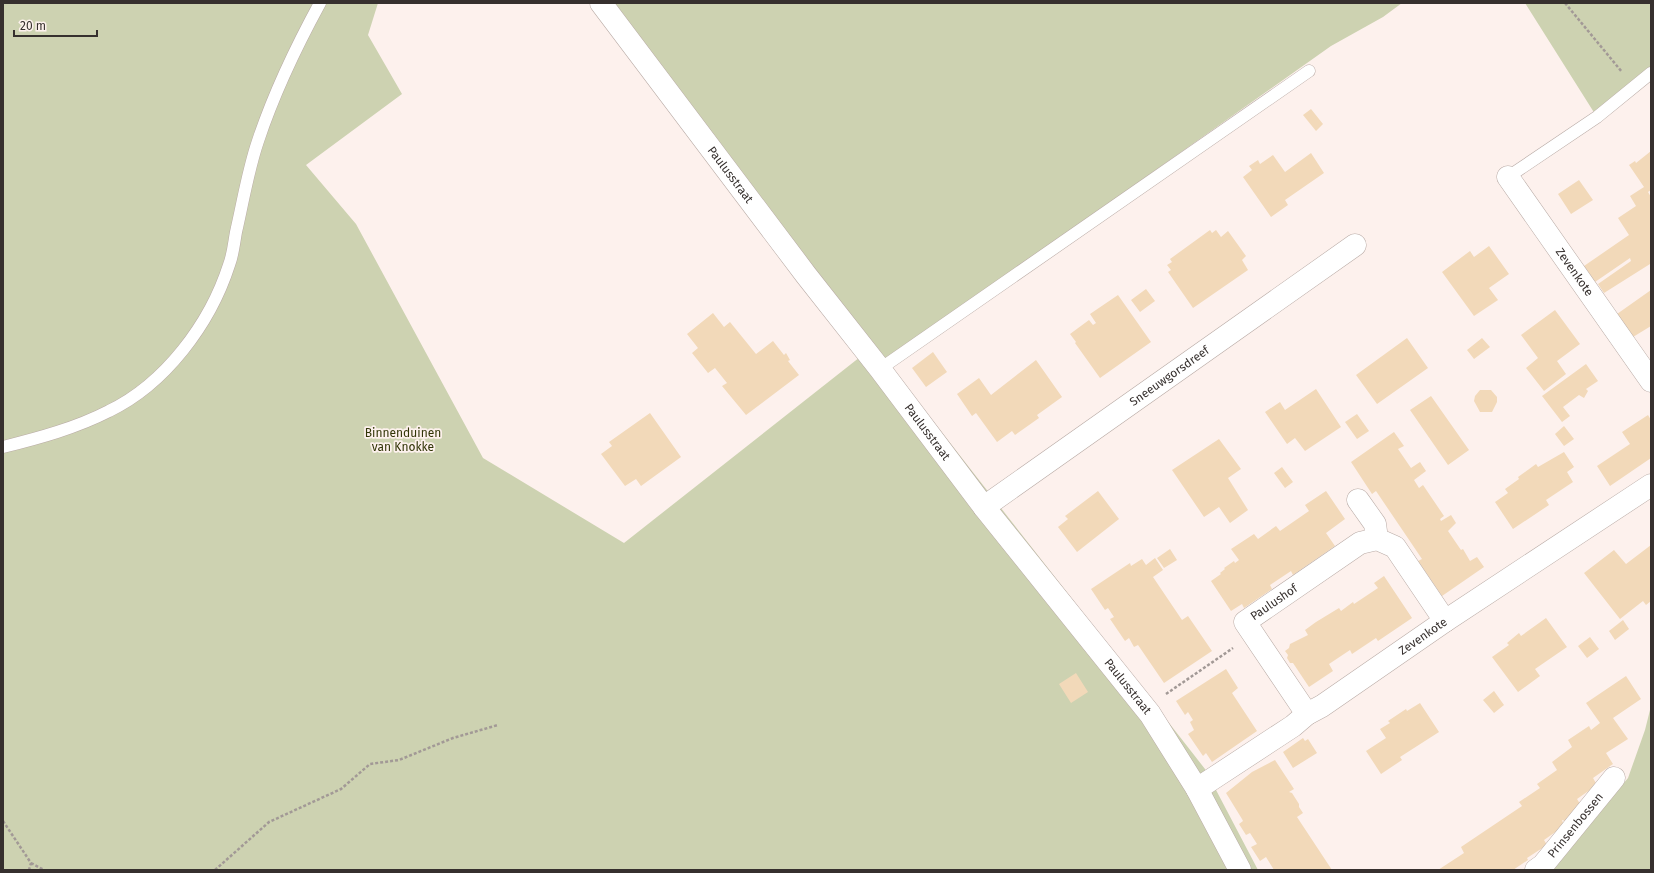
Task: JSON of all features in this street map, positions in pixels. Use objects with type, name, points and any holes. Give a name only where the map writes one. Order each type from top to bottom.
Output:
[{"type":"street","name":"Paulusstraat","points":[[601,3],[806,275],[880,369],[984,507],[1146,709],[1197,789],[1240,870]]},
{"type":"street","name":"Zevenkote","points":[[1508,177],[1648,370]]},
{"type":"street","name":"Sneeuwgorsdreef","points":[[984,507],[1355,245]]},
{"type":"street","name":"Zevenkote","points":[[1197,789],[1293,726],[1307,714],[1322,706],[1445,621],[1651,485]]},
{"type":"street","points":[[1358,500],[1375,524],[1377,539],[1395,547],[1445,621]]},
{"type":"street","name":"Paulushof","points":[[1307,714],[1245,622],[1360,543],[1377,539]]},
{"type":"street","name":"Prinsenbossen","points":[[1536,870],[1543,865],[1614,778]]},
{"type":"lane","points":[[3,447],[75,426],[110,411],[144,388],[165,370],[189,342],[213,302],[230,265],[258,142],[286,70],[320,3]]},
{"type":"lane","points":[[880,369],[1309,70]]},
{"type":"lane","points":[[1508,177],[1597,117],[1651,73]]},
{"type":"path","points":[[1565,3],[1634,87]]},
{"type":"path","points":[[1146,709],[1253,634]]},
{"type":"path","points":[[215,870],[269,822],[341,788],[370,764],[400,760],[453,738],[498,725]]},
{"type":"path","points":[[3,821],[31,863],[44,870]]},
{"type":"path","points":[[29,870],[31,863]]},
{"type":"green space","name":"Binnenduinen van Knokke","points":[[3,3],[378,3],[368,35],[402,94],[306,165],[356,224],[483,458],[624,543],[874,346],[610,3],[1402,3],[1383,17],[1331,46],[886,361],[1205,769],[1258,870],[3,870]]},
{"type":"green space","points":[[1525,3],[1651,3],[1651,69],[1595,114]]},
{"type":"green space","points":[[1651,706],[1651,870],[1549,870],[1628,778],[1645,730]]},
{"type":"building","points":[[1311,109],[1323,124],[1316,131],[1303,115]]},
{"type":"building","points":[[1651,151],[1651,190],[1648,192],[1651,197],[1651,266],[1650,264],[1604,293],[1598,284],[1631,261],[1630,258],[1595,282],[1584,266],[1629,235],[1618,218],[1636,206],[1630,196],[1644,187],[1629,165],[1635,161],[1636,163]]},
{"type":"building","points":[[1311,153],[1324,173],[1285,200],[1288,205],[1271,217],[1243,177],[1252,170],[1249,166],[1258,160],[1260,164],[1273,155],[1285,172]]},
{"type":"building","points":[[1579,180],[1593,200],[1571,214],[1558,194]]},
{"type":"building","points":[[1210,230],[1212,233],[1216,230],[1221,237],[1228,231],[1246,256],[1242,260],[1248,270],[1193,308],[1168,272],[1171,270],[1167,265],[1172,262],[1170,259]]},
{"type":"building","points":[[1489,246],[1509,274],[1489,288],[1498,300],[1474,316],[1442,272],[1470,251],[1474,257]]},
{"type":"building","points":[[1146,289],[1155,301],[1140,312],[1131,300]]},
{"type":"building","points":[[1651,290],[1651,326],[1633,337],[1617,314]]},
{"type":"building","points":[[1118,295],[1151,342],[1100,378],[1070,334],[1089,320],[1093,325],[1096,323],[1090,314]]},
{"type":"building","points":[[1555,310],[1580,344],[1557,361],[1566,374],[1544,391],[1526,368],[1538,358],[1521,335]]},
{"type":"building","points":[[713,313],[724,327],[730,322],[756,354],[773,341],[784,355],[786,353],[790,360],[788,361],[799,375],[746,415],[722,386],[727,383],[715,368],[708,373],[692,353],[698,348],[687,334]]},
{"type":"building","points":[[1407,338],[1428,368],[1377,404],[1356,375]]},
{"type":"building","points":[[1482,338],[1490,347],[1474,359],[1467,350]]},
{"type":"building","points":[[933,352],[947,372],[926,387],[912,368]]},
{"type":"building","points":[[1036,360],[1062,397],[1037,415],[1039,418],[1015,435],[1012,431],[997,442],[976,413],[972,416],[957,394],[979,378],[991,395]]},
{"type":"building","points":[[1586,364],[1598,381],[1586,389],[1588,391],[1584,398],[1579,395],[1563,407],[1570,416],[1562,422],[1542,396]]},
{"type":"building","points":[[1316,389],[1341,427],[1305,451],[1295,438],[1287,444],[1265,412],[1280,402],[1285,410]]},
{"type":"building","points":[[1480,390],[1491,390],[1497,397],[1497,402],[1492,412],[1480,412],[1474,401],[1475,396]]},
{"type":"building","points":[[1431,396],[1469,450],[1448,465],[1410,410]]},
{"type":"building","points":[[650,413],[681,457],[641,486],[636,479],[625,486],[601,454],[612,446],[609,442]]},
{"type":"building","points":[[1357,414],[1369,431],[1357,439],[1345,422]]},
{"type":"building","points":[[1648,415],[1651,420],[1651,458],[1610,486],[1597,466],[1630,444],[1622,432]]},
{"type":"building","points":[[1564,426],[1574,439],[1564,446],[1555,434]]},
{"type":"building","points":[[1394,432],[1404,446],[1398,449],[1411,468],[1420,462],[1426,471],[1414,480],[1419,488],[1423,485],[1444,516],[1440,519],[1441,521],[1451,515],[1456,523],[1448,531],[1461,550],[1463,549],[1470,561],[1477,557],[1484,567],[1442,596],[1418,561],[1422,559],[1376,491],[1372,494],[1351,462]]},
{"type":"building","points":[[1219,439],[1241,469],[1228,478],[1248,510],[1230,523],[1219,507],[1204,517],[1172,470]]},
{"type":"building","points":[[1564,452],[1574,467],[1567,472],[1573,482],[1546,500],[1549,505],[1513,529],[1495,502],[1508,493],[1505,489],[1519,479],[1518,477],[1536,464],[1538,467]]},
{"type":"building","points":[[1282,467],[1293,482],[1285,488],[1274,473]]},
{"type":"building","points":[[1098,491],[1119,519],[1077,552],[1058,527],[1068,519],[1065,516]]},
{"type":"building","points":[[1326,491],[1345,519],[1326,533],[1335,546],[1293,575],[1291,571],[1270,585],[1272,589],[1244,608],[1242,604],[1231,611],[1211,581],[1221,574],[1220,573],[1225,569],[1224,568],[1234,561],[1235,563],[1239,560],[1231,549],[1254,534],[1258,539],[1276,526],[1280,531],[1309,511],[1305,505]]},
{"type":"building","points":[[1651,545],[1651,601],[1646,605],[1643,601],[1620,619],[1584,573],[1614,550],[1626,564]]},
{"type":"building","points":[[1170,549],[1177,560],[1164,568],[1157,558]]},
{"type":"building","points":[[1155,558],[1163,570],[1153,577],[1182,620],[1188,616],[1212,651],[1164,683],[1138,645],[1134,647],[1129,638],[1125,641],[1110,619],[1114,617],[1108,608],[1105,610],[1091,589],[1130,563],[1131,566],[1142,559],[1146,565]]},
{"type":"building","points":[[1384,576],[1412,618],[1378,641],[1376,638],[1352,654],[1350,650],[1329,664],[1333,671],[1309,687],[1293,663],[1290,663],[1287,658],[1288,655],[1285,651],[1289,648],[1290,644],[1308,635],[1305,630],[1316,622],[1339,608],[1341,611],[1353,602],[1354,604],[1378,588],[1374,583]]},
{"type":"building","points":[[1546,618],[1567,647],[1535,669],[1540,676],[1518,692],[1492,657],[1509,645],[1507,643],[1519,633],[1521,636]]},
{"type":"building","points":[[1623,620],[1629,629],[1615,640],[1609,631]]},
{"type":"building","points":[[1590,637],[1599,649],[1587,658],[1578,646]]},
{"type":"building","points":[[1226,669],[1238,688],[1232,693],[1257,731],[1212,762],[1206,753],[1203,756],[1188,734],[1194,730],[1190,722],[1193,720],[1188,712],[1185,715],[1176,701]]},
{"type":"building","points":[[1076,673],[1088,692],[1071,703],[1059,684]]},
{"type":"building","points":[[1626,676],[1641,699],[1613,718],[1628,739],[1606,753],[1613,764],[1593,778],[1597,785],[1577,799],[1582,807],[1565,821],[1562,820],[1564,826],[1544,840],[1547,845],[1527,858],[1528,860],[1513,870],[1438,870],[1464,853],[1461,847],[1522,806],[1519,802],[1540,788],[1537,784],[1557,770],[1552,762],[1572,747],[1568,740],[1589,726],[1591,730],[1600,723],[1586,703]]},
{"type":"building","points":[[1494,691],[1504,705],[1494,713],[1483,700]]},
{"type":"building","points":[[1420,703],[1439,732],[1400,757],[1402,760],[1381,774],[1366,751],[1386,738],[1380,729],[1390,723],[1388,721],[1406,709],[1407,711]]},
{"type":"building","points":[[1303,738],[1305,741],[1308,739],[1317,753],[1293,768],[1283,752]]},
{"type":"building","points":[[1275,760],[1294,789],[1289,792],[1292,793],[1303,813],[1297,817],[1332,870],[1274,870],[1266,857],[1260,861],[1251,847],[1257,844],[1250,833],[1246,835],[1239,824],[1243,821],[1226,793],[1252,772]]}]
